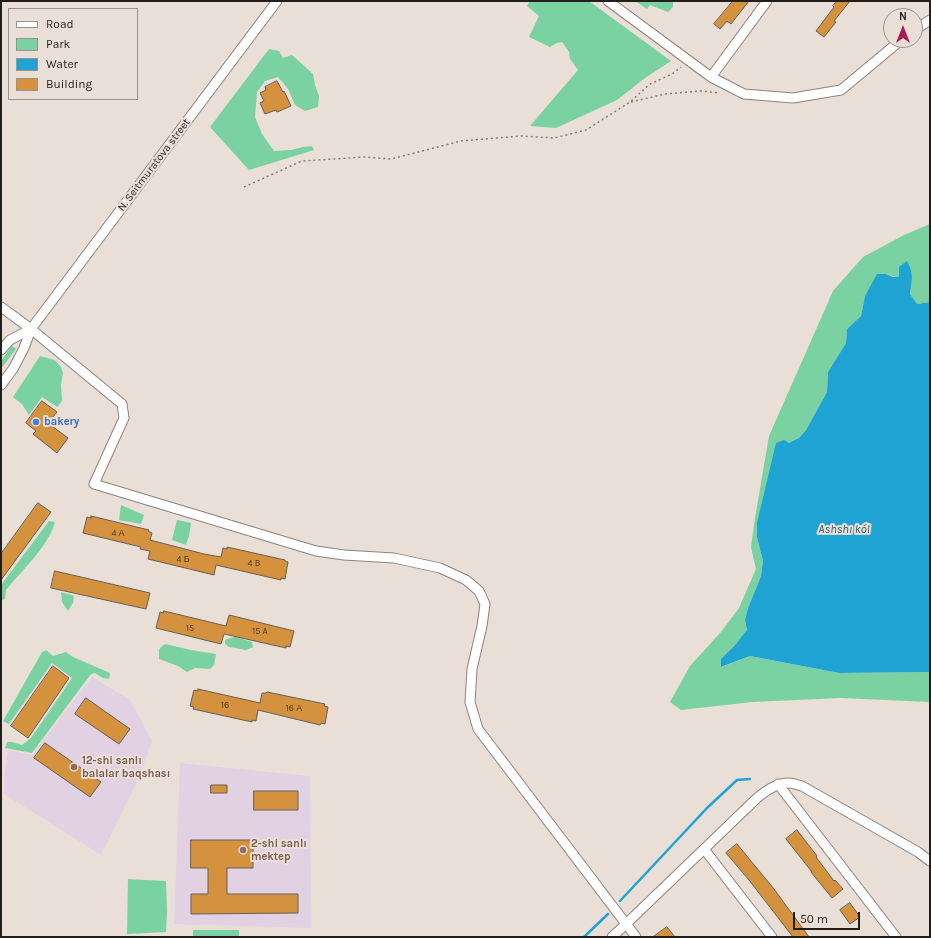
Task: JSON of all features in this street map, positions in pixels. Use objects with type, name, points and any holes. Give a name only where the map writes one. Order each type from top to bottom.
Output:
[{"type":"street","name":"N. Seitmuratova street","points":[[31,329],[277,1]]},
{"type":"street","points":[[608,1],[711,77],[744,94],[793,98],[841,90],[891,48]]},
{"type":"street","points":[[711,77],[767,1]]},
{"type":"street","points":[[1,306],[122,404],[124,418],[94,484],[316,551],[344,555],[394,558],[440,568],[466,580],[479,591],[485,604],[482,626],[472,669],[470,702],[478,729],[636,937]]},
{"type":"street","points":[[1,350],[10,340],[31,329]]},
{"type":"street","points":[[1,385],[13,369],[24,348],[31,329]]},
{"type":"street","points":[[612,937],[756,799],[767,790],[778,784],[789,782],[802,786],[918,852],[930,861]]},
{"type":"street","points":[[778,784],[896,937]]},
{"type":"street","points":[[704,849],[772,937]]},
{"type":"path","points":[[244,187],[302,161],[365,157],[391,159],[460,141],[521,136],[554,138],[586,130],[630,102],[650,84],[672,74],[689,61]]},
{"type":"path","points":[[630,102],[665,94],[701,91],[722,93]]},
{"type":"shaded area","name":"12-shi sanlı balalar baqshası","points":[[92,677],[130,700],[152,741],[137,782],[101,855],[4,794],[4,779],[8,750],[32,755]]},
{"type":"shaded area","name":"2-shi sanlı mektep","points":[[180,763],[310,776],[311,928],[174,924]]},
{"type":"green space","points":[[530,1],[589,1],[671,61],[645,78],[617,100],[556,128],[530,126],[578,70],[570,59],[569,52],[562,42],[550,47],[529,37],[539,16],[527,6]]},
{"type":"green space","points":[[635,1],[673,1],[673,7],[668,12],[650,5],[647,9]]},
{"type":"green space","points":[[269,49],[279,51],[283,58],[292,55],[313,74],[319,96],[318,107],[305,111],[295,105],[288,89],[278,77],[265,81],[257,92],[255,117],[262,134],[274,151],[291,150],[312,146],[314,150],[249,170],[210,127]]},
{"type":"green space","points":[[930,224],[930,302],[917,304],[910,294],[912,280],[886,274],[865,296],[861,316],[847,329],[846,343],[828,372],[827,392],[806,430],[799,438],[789,444],[757,537],[763,561],[761,576],[748,608],[745,620],[747,631],[721,660],[722,667],[750,656],[839,673],[930,672],[930,702],[841,698],[752,702],[681,710],[670,702],[690,666],[721,632],[739,608],[756,569],[751,547],[769,436],[833,291],[863,257],[904,235]]},
{"type":"green space","points":[[12,346],[16,349],[1,369],[1,361]]},
{"type":"green space","points":[[40,356],[55,360],[61,367],[63,373],[61,385],[62,401],[57,407],[42,397],[29,415],[22,404],[13,397]]},
{"type":"green space","points":[[121,505],[144,515],[141,524],[119,520]]},
{"type":"green space","points":[[177,520],[191,523],[186,545],[172,540]]},
{"type":"green space","points":[[49,521],[55,522],[47,540],[34,558],[6,590],[5,599],[1,600],[1,585]]},
{"type":"green space","points":[[61,592],[74,596],[73,603],[68,611],[62,602]]},
{"type":"green space","points":[[236,637],[252,642],[253,647],[246,650],[229,647],[225,644],[225,640]]},
{"type":"green space","points":[[165,644],[216,654],[214,665],[210,669],[195,668],[187,672],[178,666],[159,659],[159,649]]},
{"type":"green space","points":[[46,650],[53,656],[66,652],[73,657],[110,673],[109,679],[103,678],[95,673],[91,674],[32,753],[5,748],[7,742],[22,745],[31,738],[72,678],[52,663],[9,724],[3,721],[42,652]]},
{"type":"green space","points":[[128,879],[166,881],[166,932],[127,934]]},
{"type":"green space","points":[[193,930],[239,930],[239,937],[193,937]]},
{"type":"water","name":"Ashshı kól","points":[[907,261],[912,273],[910,294],[917,304],[930,302],[930,672],[839,673],[750,656],[721,667],[721,659],[747,630],[745,620],[748,608],[761,576],[763,561],[757,537],[757,523],[776,443],[784,440],[789,443],[799,438],[806,430],[827,392],[828,372],[846,343],[847,329],[861,316],[865,296],[877,274],[886,274],[893,277],[899,277],[899,267]]},
{"type":"building","points":[[733,1],[749,1],[731,24],[727,21],[720,29],[714,24]]},
{"type":"building","points":[[837,1],[850,1],[834,21],[836,22],[824,37],[816,31]]},
{"type":"building","points":[[277,81],[283,92],[284,91],[291,106],[277,112],[276,110],[265,114],[260,103],[264,101],[260,93],[266,90],[265,87]]},
{"type":"building","points":[[42,401],[57,412],[48,423],[68,438],[57,453],[33,434],[36,431],[26,423]]},
{"type":"building","points":[[38,503],[51,512],[1,580],[1,554]]},
{"type":"building","points":[[91,516],[149,530],[148,531],[152,533],[150,540],[204,554],[221,557],[223,548],[227,549],[227,547],[285,560],[288,562],[285,579],[281,578],[281,580],[216,565],[214,575],[148,559],[150,551],[140,549],[141,547],[83,533],[87,517],[91,518]]},
{"type":"building","points":[[55,571],[150,593],[146,609],[51,588]]},
{"type":"building","points":[[164,611],[226,626],[229,615],[294,631],[290,647],[286,646],[286,648],[224,634],[221,644],[156,628],[160,612],[163,613]]},
{"type":"building","points":[[53,666],[69,678],[28,738],[11,726]]},
{"type":"building","points":[[198,689],[260,703],[262,693],[267,692],[325,704],[324,706],[328,707],[325,724],[321,723],[320,725],[258,710],[256,721],[252,720],[252,722],[193,709],[194,707],[190,706],[194,690],[198,691]]},
{"type":"building","points":[[86,698],[130,729],[119,744],[75,714]]},
{"type":"building","points":[[45,743],[101,782],[90,797],[34,758]]},
{"type":"building","points":[[211,785],[227,785],[227,793],[211,793]]},
{"type":"building","points":[[254,791],[298,791],[298,810],[254,810]]},
{"type":"building","points":[[797,830],[834,881],[835,880],[843,889],[832,898],[786,839]]},
{"type":"building","points":[[191,840],[253,840],[253,868],[227,868],[227,894],[298,894],[298,913],[191,914],[191,894],[208,894],[208,868],[191,868]]},
{"type":"building","points":[[737,844],[774,889],[809,937],[793,937],[726,853]]},
{"type":"building","points":[[850,903],[860,917],[850,924],[840,910]]},
{"type":"building","points":[[667,927],[675,937],[653,937]]},
{"type":"waterway","points":[[620,901],[707,808],[737,780],[750,779]]},
{"type":"waterway","points":[[584,937],[608,914]]},
{"type":"place","name":"bakery","points":[[36,422]]},
{"type":"place","name":"12-shi sanlı balalar baqshası","points":[[74,767]]},
{"type":"place","name":"2-shi sanlı mektep","points":[[243,850]]}]
